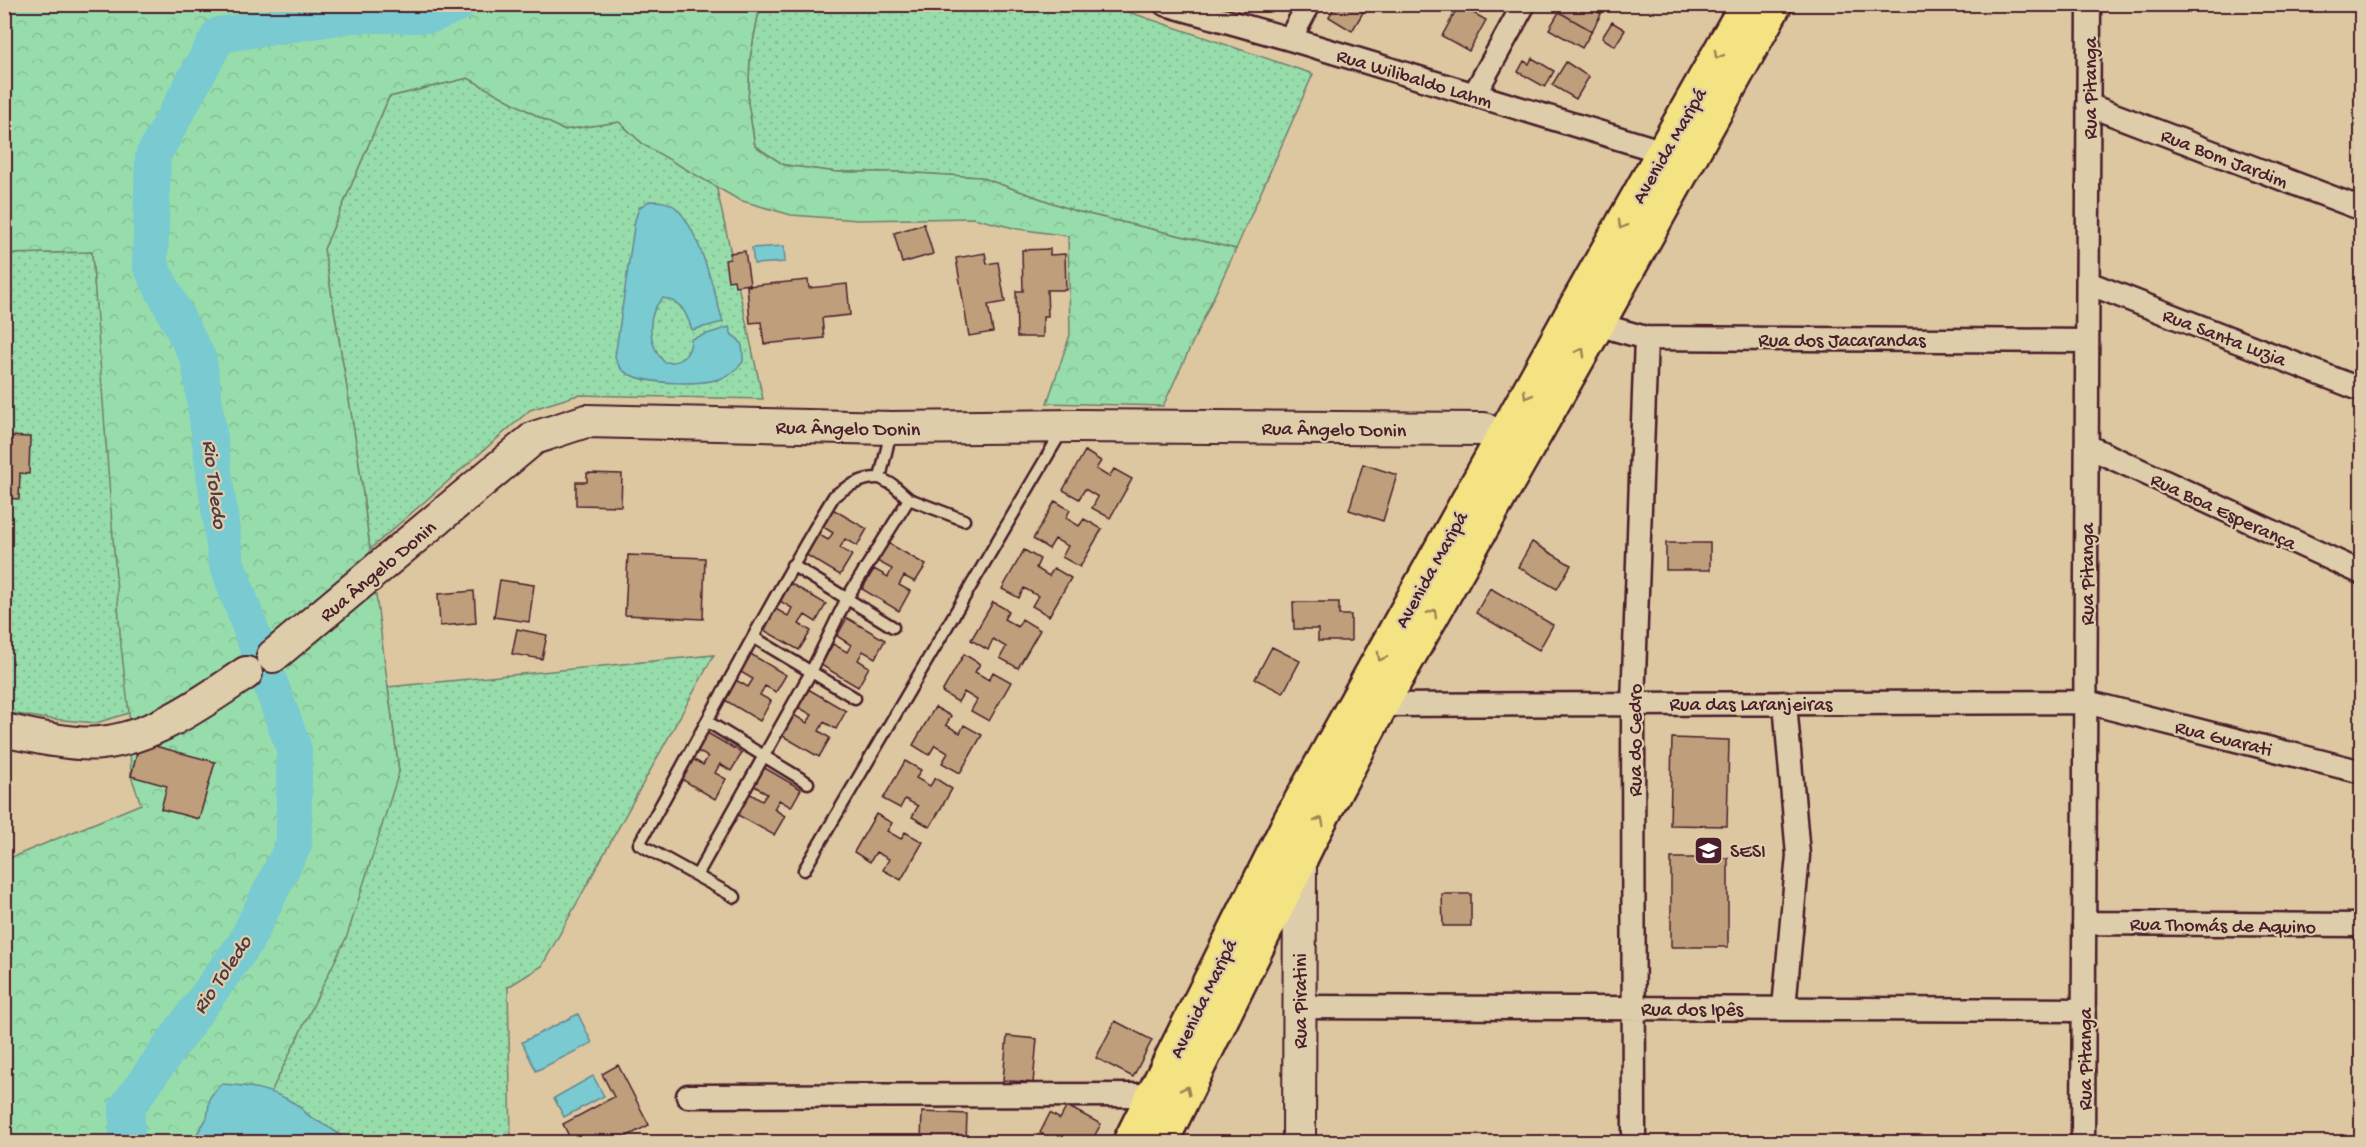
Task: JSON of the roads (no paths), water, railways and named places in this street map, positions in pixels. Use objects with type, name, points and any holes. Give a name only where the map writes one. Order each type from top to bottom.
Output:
[{"type":"main road","name":"Avenida Maripá","points":[[1675,158],[1747,4]]},
{"type":"main road","name":"Avenida Maripá","points":[[1161,1143],[1263,905],[1371,699],[1675,158],[1775,4]]},
{"type":"main road","name":"Avenida Maripá","points":[[1130,1143],[1154,1095],[1263,905]]},
{"type":"street","name":"Rua Wilibaldo Lahm","points":[[1165,4],[1290,39],[1675,158]]},
{"type":"street","points":[[1290,39],[1309,4]]},
{"type":"street","points":[[1474,95],[1524,4]]},
{"type":"street","name":"Rua Pitanga","points":[[2083,1143],[2089,4]]},
{"type":"street","name":"Rua Bom Jardim","points":[[2088,105],[2361,209]]},
{"type":"street","name":"Rua Santa Luzia","points":[[2088,283],[2361,390]]},
{"type":"street","name":"Rua dos Jacarandas","points":[[1586,316],[1646,338],[2088,341]]},
{"type":"street","name":"Rua do Cedro","points":[[1634,1143],[1633,704],[1646,338]]},
{"type":"street","name":"Rua Ângelo Donin","points":[[273,656],[534,438],[586,421],[891,428],[1065,426],[1484,429],[1513,447]]},
{"type":"street","name":"Rua Boa Esperança","points":[[2087,446],[2361,573]]},
{"type":"street","points":[[4,730],[44,739],[99,743],[138,735],[207,699],[273,656]]},
{"type":"street","name":"Rua das Laranjeiras","points":[[1371,699],[1633,704],[2086,702]]},
{"type":"street","name":"Rua Guarati","points":[[2086,702],[2361,772]]},
{"type":"street","points":[[1784,1008],[1798,855],[1785,703]]},
{"type":"street","name":"Rua Piratini","points":[[1288,854],[1299,1007],[1299,1143]]},
{"type":"street","name":"Rua Thomás de Aquino","points":[[2084,923],[2361,925]]},
{"type":"street","name":"Rua dos Ipês","points":[[1299,1007],[2084,1010]]},
{"type":"street","points":[[688,1096],[1154,1095]]},
{"type":"lane","points":[[804,870],[1065,426]]},
{"type":"lane","points":[[880,478],[891,428]]},
{"type":"lane","points":[[735,897],[639,844],[708,722],[792,565],[834,496],[843,489],[872,478],[880,478],[893,485],[909,499],[964,520]]},
{"type":"lane","points":[[697,875],[811,672],[847,598],[909,499]]},
{"type":"lane","points":[[792,565],[893,627]]},
{"type":"lane","points":[[753,637],[855,698]]},
{"type":"lane","points":[[708,722],[808,783]]},
{"type":"water","points":[[649,201],[660,201],[676,208],[692,230],[705,261],[723,322],[692,330],[688,318],[679,305],[663,298],[657,305],[651,321],[655,347],[664,362],[675,362],[687,354],[691,339],[729,327],[732,335],[741,343],[743,362],[729,375],[692,383],[661,382],[634,376],[623,370],[617,363],[615,357],[635,220],[639,208]]},
{"type":"water","points":[[784,246],[785,262],[754,264],[752,248]]},
{"type":"water","points":[[578,1014],[592,1043],[536,1071],[522,1042]]},
{"type":"water","points":[[593,1076],[604,1096],[564,1117],[554,1098]]},
{"type":"water","points":[[221,1084],[268,1091],[286,1098],[344,1139],[321,1142],[192,1142],[207,1118],[210,1097]]},
{"type":"waterway","name":"Rio Toledo","points":[[127,1142],[127,1107],[245,943],[294,844],[294,749],[226,561],[199,360],[150,265],[153,156],[219,35],[353,15],[432,15],[457,4]]},
{"type":"place","name":"SESI","points":[[1709,850]]}]
